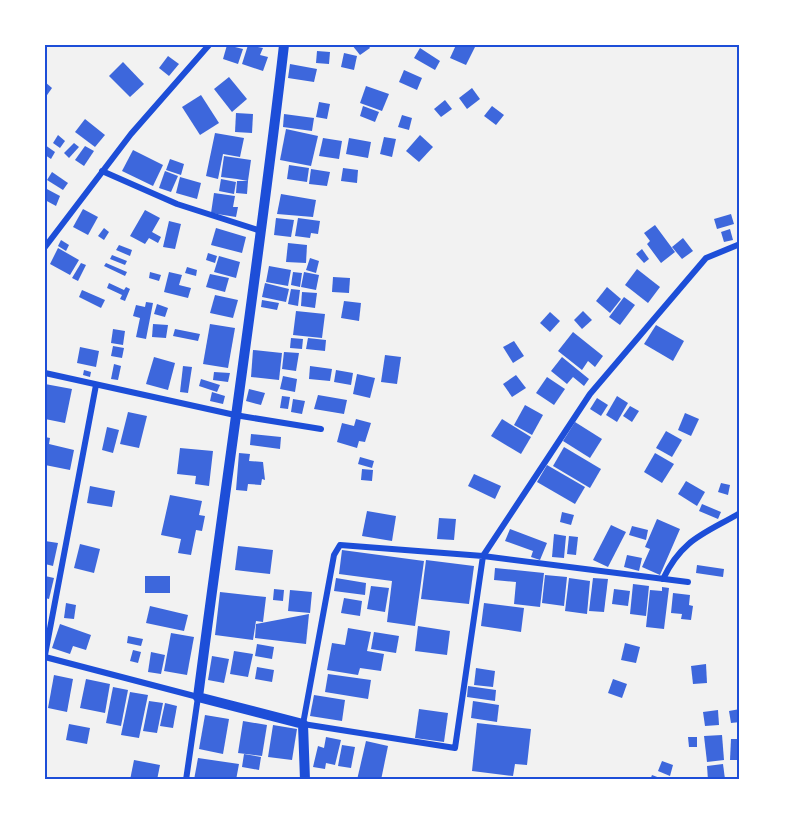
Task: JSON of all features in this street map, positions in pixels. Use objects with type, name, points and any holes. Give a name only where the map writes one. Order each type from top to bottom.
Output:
[{"type":"street","points":[[45,247],[102,171],[209,45]]},
{"type":"street","points":[[186,780],[235,415],[263,231],[284,45]]},
{"type":"street","points":[[102,171],[177,204],[263,231]]},
{"type":"street","points":[[96,385],[45,656],[303,723],[455,748],[483,556],[590,394],[706,258],[740,244]]},
{"type":"street","points":[[45,374],[235,415],[321,429]]},
{"type":"street","points":[[663,579],[674,556],[690,542],[740,513]]},
{"type":"street","points":[[305,780],[303,723],[334,555],[340,545],[483,556],[688,582]]},
{"type":"building","points":[[227,45],[243,49],[238,64],[223,59]]},
{"type":"building","points":[[248,45],[263,48],[260,55],[268,57],[263,71],[242,64]]},
{"type":"building","points":[[352,45],[368,45],[370,48],[360,55]]},
{"type":"building","points":[[456,45],[476,45],[466,65],[450,58]]},
{"type":"building","points":[[420,48],[440,61],[435,70],[414,58]]},
{"type":"building","points":[[317,51],[330,52],[329,64],[316,63]]},
{"type":"building","points":[[344,53],[357,56],[354,70],[341,67]]},
{"type":"building","points":[[168,56],[179,64],[169,76],[159,68]]},
{"type":"building","points":[[123,62],[144,84],[130,97],[109,76]]},
{"type":"building","points":[[290,64],[317,69],[314,82],[288,78]]},
{"type":"building","points":[[404,70],[422,78],[417,90],[399,82]]},
{"type":"building","points":[[229,77],[247,99],[232,112],[214,89]]},
{"type":"building","points":[[45,82],[52,88],[45,98]]},
{"type":"building","points":[[366,86],[389,94],[382,111],[360,103]]},
{"type":"building","points":[[472,88],[480,99],[467,109],[459,98]]},
{"type":"building","points":[[201,95],[219,123],[200,135],[182,107]]},
{"type":"building","points":[[445,100],[452,109],[441,117],[434,109]]},
{"type":"building","points":[[319,102],[330,104],[327,119],[316,117]]},
{"type":"building","points":[[363,106],[379,112],[375,122],[360,116]]},
{"type":"building","points":[[492,106],[504,115],[496,125],[484,116]]},
{"type":"building","points":[[236,113],[253,114],[252,133],[235,132]]},
{"type":"building","points":[[284,114],[314,118],[312,131],[283,127]]},
{"type":"building","points":[[402,115],[412,118],[409,130],[398,127]]},
{"type":"building","points":[[85,119],[105,135],[95,147],[75,132]]},
{"type":"building","points":[[286,129],[318,136],[311,166],[280,160]]},
{"type":"building","points":[[215,133],[244,138],[240,157],[223,154],[218,179],[206,176]]},
{"type":"building","points":[[58,135],[65,141],[60,148],[53,143]]},
{"type":"building","points":[[420,135],[433,147],[419,162],[406,151]]},
{"type":"building","points":[[384,137],[396,139],[392,157],[380,154]]},
{"type":"building","points":[[323,138],[342,141],[339,159],[319,156]]},
{"type":"building","points":[[349,138],[371,142],[368,158],[346,154]]},
{"type":"building","points":[[74,143],[79,147],[69,158],[64,153]]},
{"type":"building","points":[[45,145],[55,152],[51,159],[45,155]]},
{"type":"building","points":[[85,146],[94,151],[84,166],[75,160]]},
{"type":"building","points":[[133,150],[163,165],[153,186],[122,171]]},
{"type":"building","points":[[224,156],[251,160],[248,181],[221,177]]},
{"type":"building","points":[[170,159],[184,164],[181,175],[166,170]]},
{"type":"building","points":[[289,165],[309,168],[307,182],[287,179]]},
{"type":"building","points":[[343,168],[358,170],[357,183],[341,181]]},
{"type":"building","points":[[311,169],[330,172],[327,186],[309,184]]},
{"type":"building","points":[[165,171],[178,176],[171,192],[159,188]]},
{"type":"building","points":[[52,172],[68,183],[63,190],[47,180]]},
{"type":"building","points":[[180,177],[201,183],[197,199],[176,193]]},
{"type":"building","points":[[221,179],[236,182],[234,194],[219,191]]},
{"type":"building","points":[[237,181],[248,181],[247,194],[236,193]]},
{"type":"building","points":[[45,188],[60,196],[56,206],[45,200]]},
{"type":"building","points":[[214,193],[235,196],[233,207],[238,207],[236,217],[211,213]]},
{"type":"building","points":[[281,194],[316,200],[313,217],[277,214]]},
{"type":"building","points":[[83,209],[98,217],[88,235],[73,227]]},
{"type":"building","points":[[145,210],[160,218],[152,232],[161,237],[158,243],[149,238],[145,244],[130,236]]},
{"type":"building","points":[[731,214],[734,224],[717,229],[714,219]]},
{"type":"building","points":[[276,218],[294,220],[291,237],[274,235]]},
{"type":"building","points":[[298,218],[320,221],[318,234],[311,233],[310,238],[295,236]]},
{"type":"building","points":[[169,221],[181,224],[175,249],[163,247]]},
{"type":"building","points":[[655,225],[675,252],[661,263],[647,244],[650,241],[644,233]]},
{"type":"building","points":[[104,228],[109,232],[104,240],[98,236]]},
{"type":"building","points":[[216,228],[246,237],[242,253],[211,245]]},
{"type":"building","points":[[730,229],[733,240],[724,242],[721,232]]},
{"type":"building","points":[[683,238],[693,251],[682,259],[672,247]]},
{"type":"building","points":[[61,240],[69,245],[66,251],[58,246]]},
{"type":"building","points":[[288,243],[307,245],[306,263],[286,262]]},
{"type":"building","points":[[119,245],[132,250],[130,256],[116,250]]},
{"type":"building","points":[[58,248],[79,260],[70,275],[50,264]]},
{"type":"building","points":[[642,249],[649,259],[644,263],[636,254]]},
{"type":"building","points":[[208,253],[217,256],[215,263],[206,260]]},
{"type":"building","points":[[112,255],[127,261],[125,265],[110,259]]},
{"type":"building","points":[[219,256],[240,262],[236,278],[214,272]]},
{"type":"building","points":[[310,258],[319,261],[316,273],[306,270]]},
{"type":"building","points":[[81,263],[86,265],[78,281],[72,278]]},
{"type":"building","points":[[106,263],[127,272],[125,276],[104,266]]},
{"type":"building","points":[[269,266],[291,270],[288,286],[266,282]]},
{"type":"building","points":[[187,267],[197,270],[196,276],[185,273]]},
{"type":"building","points":[[637,269],[660,287],[648,303],[625,285]]},
{"type":"building","points":[[150,272],[161,275],[159,281],[149,278]]},
{"type":"building","points":[[169,272],[182,275],[179,285],[191,288],[188,298],[164,292]]},
{"type":"building","points":[[293,272],[302,273],[300,287],[291,285]]},
{"type":"building","points":[[304,272],[319,275],[316,290],[301,287]]},
{"type":"building","points":[[210,274],[229,278],[225,292],[206,287]]},
{"type":"building","points":[[333,277],[350,278],[349,293],[332,292]]},
{"type":"building","points":[[109,283],[124,290],[126,287],[130,289],[125,301],[120,299],[122,295],[107,288]]},
{"type":"building","points":[[265,283],[289,289],[286,302],[262,297]]},
{"type":"building","points":[[607,287],[621,299],[610,313],[596,301]]},
{"type":"building","points":[[291,289],[300,290],[298,306],[288,304]]},
{"type":"building","points":[[82,290],[105,300],[101,308],[79,297]]},
{"type":"building","points":[[302,292],[317,293],[315,308],[301,306]]},
{"type":"building","points":[[215,295],[238,300],[233,318],[210,313]]},
{"type":"building","points":[[624,297],[635,305],[620,325],[609,317]]},
{"type":"building","points":[[262,300],[279,303],[277,310],[261,307]]},
{"type":"building","points":[[344,301],[361,303],[359,321],[341,318]]},
{"type":"building","points":[[146,302],[153,303],[146,339],[136,337],[140,318],[133,316],[136,305],[145,307]]},
{"type":"building","points":[[157,304],[168,308],[165,317],[154,314]]},
{"type":"building","points":[[296,311],[325,314],[322,338],[293,335]]},
{"type":"building","points":[[583,311],[592,320],[582,329],[574,320]]},
{"type":"building","points":[[550,312],[560,321],[550,332],[540,323]]},
{"type":"building","points":[[153,324],[168,325],[166,338],[152,337]]},
{"type":"building","points":[[210,324],[235,328],[228,368],[203,364]]},
{"type":"building","points":[[656,325],[684,341],[673,361],[644,344]]},
{"type":"building","points":[[113,329],[125,331],[123,345],[111,343]]},
{"type":"building","points":[[175,329],[200,334],[198,341],[173,336]]},
{"type":"building","points":[[573,332],[603,356],[595,367],[588,361],[582,370],[558,351]]},
{"type":"building","points":[[291,338],[303,339],[302,349],[290,348]]},
{"type":"building","points":[[308,338],[326,340],[325,351],[306,349]]},
{"type":"building","points":[[514,341],[524,356],[513,363],[503,347]]},
{"type":"building","points":[[113,346],[124,348],[122,358],[111,356]]},
{"type":"building","points":[[80,347],[99,351],[96,367],[77,363]]},
{"type":"building","points":[[253,350],[282,353],[279,380],[251,377]]},
{"type":"building","points":[[284,352],[299,353],[296,371],[282,369]]},
{"type":"building","points":[[385,355],[401,357],[397,384],[381,382]]},
{"type":"building","points":[[154,357],[175,363],[168,390],[146,384]]},
{"type":"building","points":[[562,357],[589,379],[584,386],[573,377],[567,384],[551,371]]},
{"type":"building","points":[[114,364],[121,366],[118,380],[111,379]]},
{"type":"building","points":[[183,366],[192,367],[188,393],[180,392]]},
{"type":"building","points":[[310,366],[332,369],[330,381],[309,379]]},
{"type":"building","points":[[84,370],[91,372],[90,377],[83,375]]},
{"type":"building","points":[[336,370],[353,373],[351,385],[334,382]]},
{"type":"building","points":[[214,372],[230,373],[228,382],[213,380]]},
{"type":"building","points":[[357,374],[375,378],[370,398],[353,394]]},
{"type":"building","points":[[516,375],[526,388],[512,397],[503,384]]},
{"type":"building","points":[[283,376],[297,379],[295,392],[280,389]]},
{"type":"building","points":[[547,377],[565,389],[554,405],[536,393]]},
{"type":"building","points":[[201,379],[220,385],[217,392],[199,386]]},
{"type":"building","points":[[45,384],[72,389],[65,423],[45,419]]},
{"type":"building","points":[[249,389],[265,393],[261,405],[246,401]]},
{"type":"building","points":[[212,392],[225,396],[223,404],[210,401]]},
{"type":"building","points":[[318,395],[347,400],[344,414],[314,409]]},
{"type":"building","points":[[282,396],[290,397],[288,409],[280,408]]},
{"type":"building","points":[[617,396],[628,403],[617,422],[606,415]]},
{"type":"building","points":[[597,398],[608,405],[601,416],[590,409]]},
{"type":"building","points":[[293,399],[305,401],[302,414],[291,412]]},
{"type":"building","points":[[525,405],[543,415],[532,435],[514,425]]},
{"type":"building","points":[[630,406],[639,411],[632,422],[623,416]]},
{"type":"building","points":[[128,412],[147,416],[139,448],[120,444]]},
{"type":"building","points":[[685,413],[699,419],[691,436],[678,430]]},
{"type":"building","points":[[356,419],[371,423],[365,442],[359,441],[357,448],[337,442],[342,423],[354,426]]},
{"type":"building","points":[[502,419],[531,437],[521,454],[491,436]]},
{"type":"building","points":[[575,422],[602,439],[590,458],[563,441]]},
{"type":"building","points":[[107,427],[119,430],[113,453],[102,450]]},
{"type":"building","points":[[666,431],[682,440],[672,457],[656,448]]},
{"type":"building","points":[[251,434],[281,437],[280,449],[250,445]]},
{"type":"building","points":[[45,437],[50,438],[49,444],[74,450],[70,470],[45,465]]},
{"type":"building","points":[[564,447],[601,469],[590,488],[553,466]]},
{"type":"building","points":[[180,448],[213,451],[209,486],[195,484],[196,476],[177,474]]},
{"type":"building","points":[[239,453],[250,454],[249,461],[263,462],[265,480],[262,479],[261,485],[248,484],[247,491],[236,490]]},
{"type":"building","points":[[655,453],[674,464],[662,483],[644,472]]},
{"type":"building","points":[[360,457],[374,461],[372,468],[358,464]]},
{"type":"building","points":[[547,465],[585,487],[575,504],[537,482]]},
{"type":"building","points":[[362,469],[373,470],[372,481],[361,480]]},
{"type":"building","points":[[474,474],[501,486],[495,499],[468,486]]},
{"type":"building","points":[[686,481],[705,492],[697,506],[678,494]]},
{"type":"building","points":[[721,483],[730,485],[728,495],[718,492]]},
{"type":"building","points":[[90,486],[115,491],[112,507],[87,503]]},
{"type":"building","points":[[170,495],[202,501],[199,515],[205,516],[202,531],[196,530],[191,555],[178,553],[181,539],[161,535]]},
{"type":"building","points":[[702,504],[721,512],[718,519],[699,511]]},
{"type":"building","points":[[367,511],[396,516],[392,541],[362,536]]},
{"type":"building","points":[[562,512],[574,515],[571,525],[560,522]]},
{"type":"building","points":[[439,518],[456,519],[454,540],[437,539]]},
{"type":"building","points":[[657,519],[680,529],[660,575],[642,567],[650,549],[645,547]]},
{"type":"building","points":[[611,525],[626,532],[608,567],[593,560]]},
{"type":"building","points":[[632,526],[648,530],[646,540],[629,535]]},
{"type":"building","points":[[510,529],[547,543],[540,560],[531,557],[533,551],[505,541]]},
{"type":"building","points":[[554,534],[566,536],[564,558],[552,557]]},
{"type":"building","points":[[569,536],[578,537],[576,555],[567,554]]},
{"type":"building","points":[[45,541],[58,543],[53,566],[45,564]]},
{"type":"building","points":[[80,544],[100,549],[94,573],[74,568]]},
{"type":"building","points":[[238,546],[273,550],[270,574],[235,570]]},
{"type":"building","points":[[342,550],[424,561],[415,626],[387,622],[392,581],[339,574]]},
{"type":"building","points":[[627,555],[642,558],[639,571],[624,567]]},
{"type":"building","points":[[426,560],[474,566],[469,604],[421,599]]},
{"type":"building","points":[[697,565],[724,569],[723,577],[696,573]]},
{"type":"building","points":[[495,568],[544,573],[540,607],[514,604],[516,582],[494,580]]},
{"type":"building","points":[[545,575],[567,577],[564,606],[542,603]]},
{"type":"building","points":[[45,576],[54,578],[49,599],[45,598]]},
{"type":"building","points":[[145,576],[170,576],[170,593],[145,593]]},
{"type":"building","points":[[336,578],[366,583],[365,595],[334,591]]},
{"type":"building","points":[[569,578],[590,581],[587,614],[565,611]]},
{"type":"building","points":[[593,578],[608,579],[604,612],[589,611]]},
{"type":"building","points":[[633,584],[649,586],[646,616],[630,614]]},
{"type":"building","points":[[371,586],[389,588],[385,612],[367,609]]},
{"type":"building","points":[[662,587],[669,588],[664,629],[646,627],[650,590],[662,591]]},
{"type":"building","points":[[274,589],[284,590],[283,601],[273,600]]},
{"type":"building","points":[[614,589],[630,591],[628,606],[612,604]]},
{"type":"building","points":[[290,590],[312,592],[310,613],[288,611]]},
{"type":"building","points":[[220,592],[266,597],[263,622],[256,621],[253,640],[215,635]]},
{"type":"building","points":[[673,593],[690,595],[689,605],[693,606],[691,620],[681,619],[682,614],[671,613]]},
{"type":"building","points":[[344,598],[362,601],[360,616],[341,613]]},
{"type":"building","points":[[66,603],[76,605],[74,619],[64,618]]},
{"type":"building","points":[[484,603],[524,608],[521,632],[481,626]]},
{"type":"building","points":[[150,606],[188,615],[184,631],[146,623]]},
{"type":"building","points":[[309,614],[306,644],[255,638],[256,624]]},
{"type":"building","points":[[60,624],[91,635],[86,650],[73,646],[70,654],[52,648]]},
{"type":"building","points":[[418,626],[450,631],[447,655],[415,651]]},
{"type":"building","points":[[348,628],[371,632],[367,651],[384,654],[381,671],[360,668],[358,675],[327,670],[332,643],[345,645]]},
{"type":"building","points":[[374,632],[399,636],[396,653],[371,649]]},
{"type":"building","points":[[171,633],[194,637],[187,675],[164,671]]},
{"type":"building","points":[[128,636],[143,639],[141,646],[127,643]]},
{"type":"building","points":[[625,643],[640,647],[636,663],[621,660]]},
{"type":"building","points":[[257,644],[274,647],[272,659],[255,656]]},
{"type":"building","points":[[133,650],[141,652],[138,663],[130,661]]},
{"type":"building","points":[[234,651],[253,654],[248,677],[230,674]]},
{"type":"building","points":[[151,652],[165,655],[161,674],[148,672]]},
{"type":"building","points":[[212,656],[229,659],[224,683],[208,680]]},
{"type":"building","points":[[706,664],[707,683],[693,684],[691,666]]},
{"type":"building","points":[[257,667],[274,670],[272,682],[255,679]]},
{"type":"building","points":[[476,668],[495,671],[493,687],[474,685]]},
{"type":"building","points":[[328,674],[371,680],[368,699],[325,692]]},
{"type":"building","points":[[54,675],[73,679],[67,712],[48,708]]},
{"type":"building","points":[[86,679],[110,684],[105,713],[80,708]]},
{"type":"building","points":[[613,679],[627,684],[622,698],[608,693]]},
{"type":"building","points":[[468,686],[496,690],[495,701],[467,697]]},
{"type":"building","points":[[113,687],[128,690],[121,726],[106,723]]},
{"type":"building","points":[[130,692],[148,695],[139,738],[121,735]]},
{"type":"building","points":[[314,695],[345,700],[342,721],[310,716]]},
{"type":"building","points":[[149,701],[163,703],[157,733],[143,731]]},
{"type":"building","points":[[473,701],[499,705],[497,722],[471,718]]},
{"type":"building","points":[[165,703],[177,706],[173,728],[160,726]]},
{"type":"building","points":[[419,709],[448,713],[444,742],[415,738]]},
{"type":"building","points":[[740,709],[740,722],[731,723],[729,711]]},
{"type":"building","points":[[718,710],[719,725],[705,726],[703,712]]},
{"type":"building","points":[[205,715],[229,719],[223,754],[199,749]]},
{"type":"building","points":[[243,721],[267,725],[262,756],[238,753]]},
{"type":"building","points":[[477,723],[531,729],[527,765],[515,764],[513,776],[472,771]]},
{"type":"building","points":[[69,724],[90,728],[87,744],[66,740]]},
{"type":"building","points":[[273,725],[297,729],[292,760],[268,757]]},
{"type":"building","points":[[722,735],[724,760],[707,762],[704,736]]},
{"type":"building","points":[[326,737],[341,740],[335,765],[326,763],[325,769],[313,767],[318,746],[324,748]]},
{"type":"building","points":[[688,737],[697,737],[697,747],[689,747]]},
{"type":"building","points":[[731,739],[740,739],[740,760],[730,760]]},
{"type":"building","points":[[366,741],[388,746],[381,780],[357,780]]},
{"type":"building","points":[[342,745],[355,747],[351,768],[338,766]]},
{"type":"building","points":[[244,754],[261,757],[259,770],[242,767]]},
{"type":"building","points":[[198,758],[239,764],[236,780],[194,780]]},
{"type":"building","points":[[134,760],[160,765],[157,780],[130,780]]},
{"type":"building","points":[[662,761],[673,765],[670,776],[658,771]]},
{"type":"building","points":[[723,764],[725,779],[708,780],[707,766]]},
{"type":"building","points":[[652,775],[665,780],[650,780]]}]
